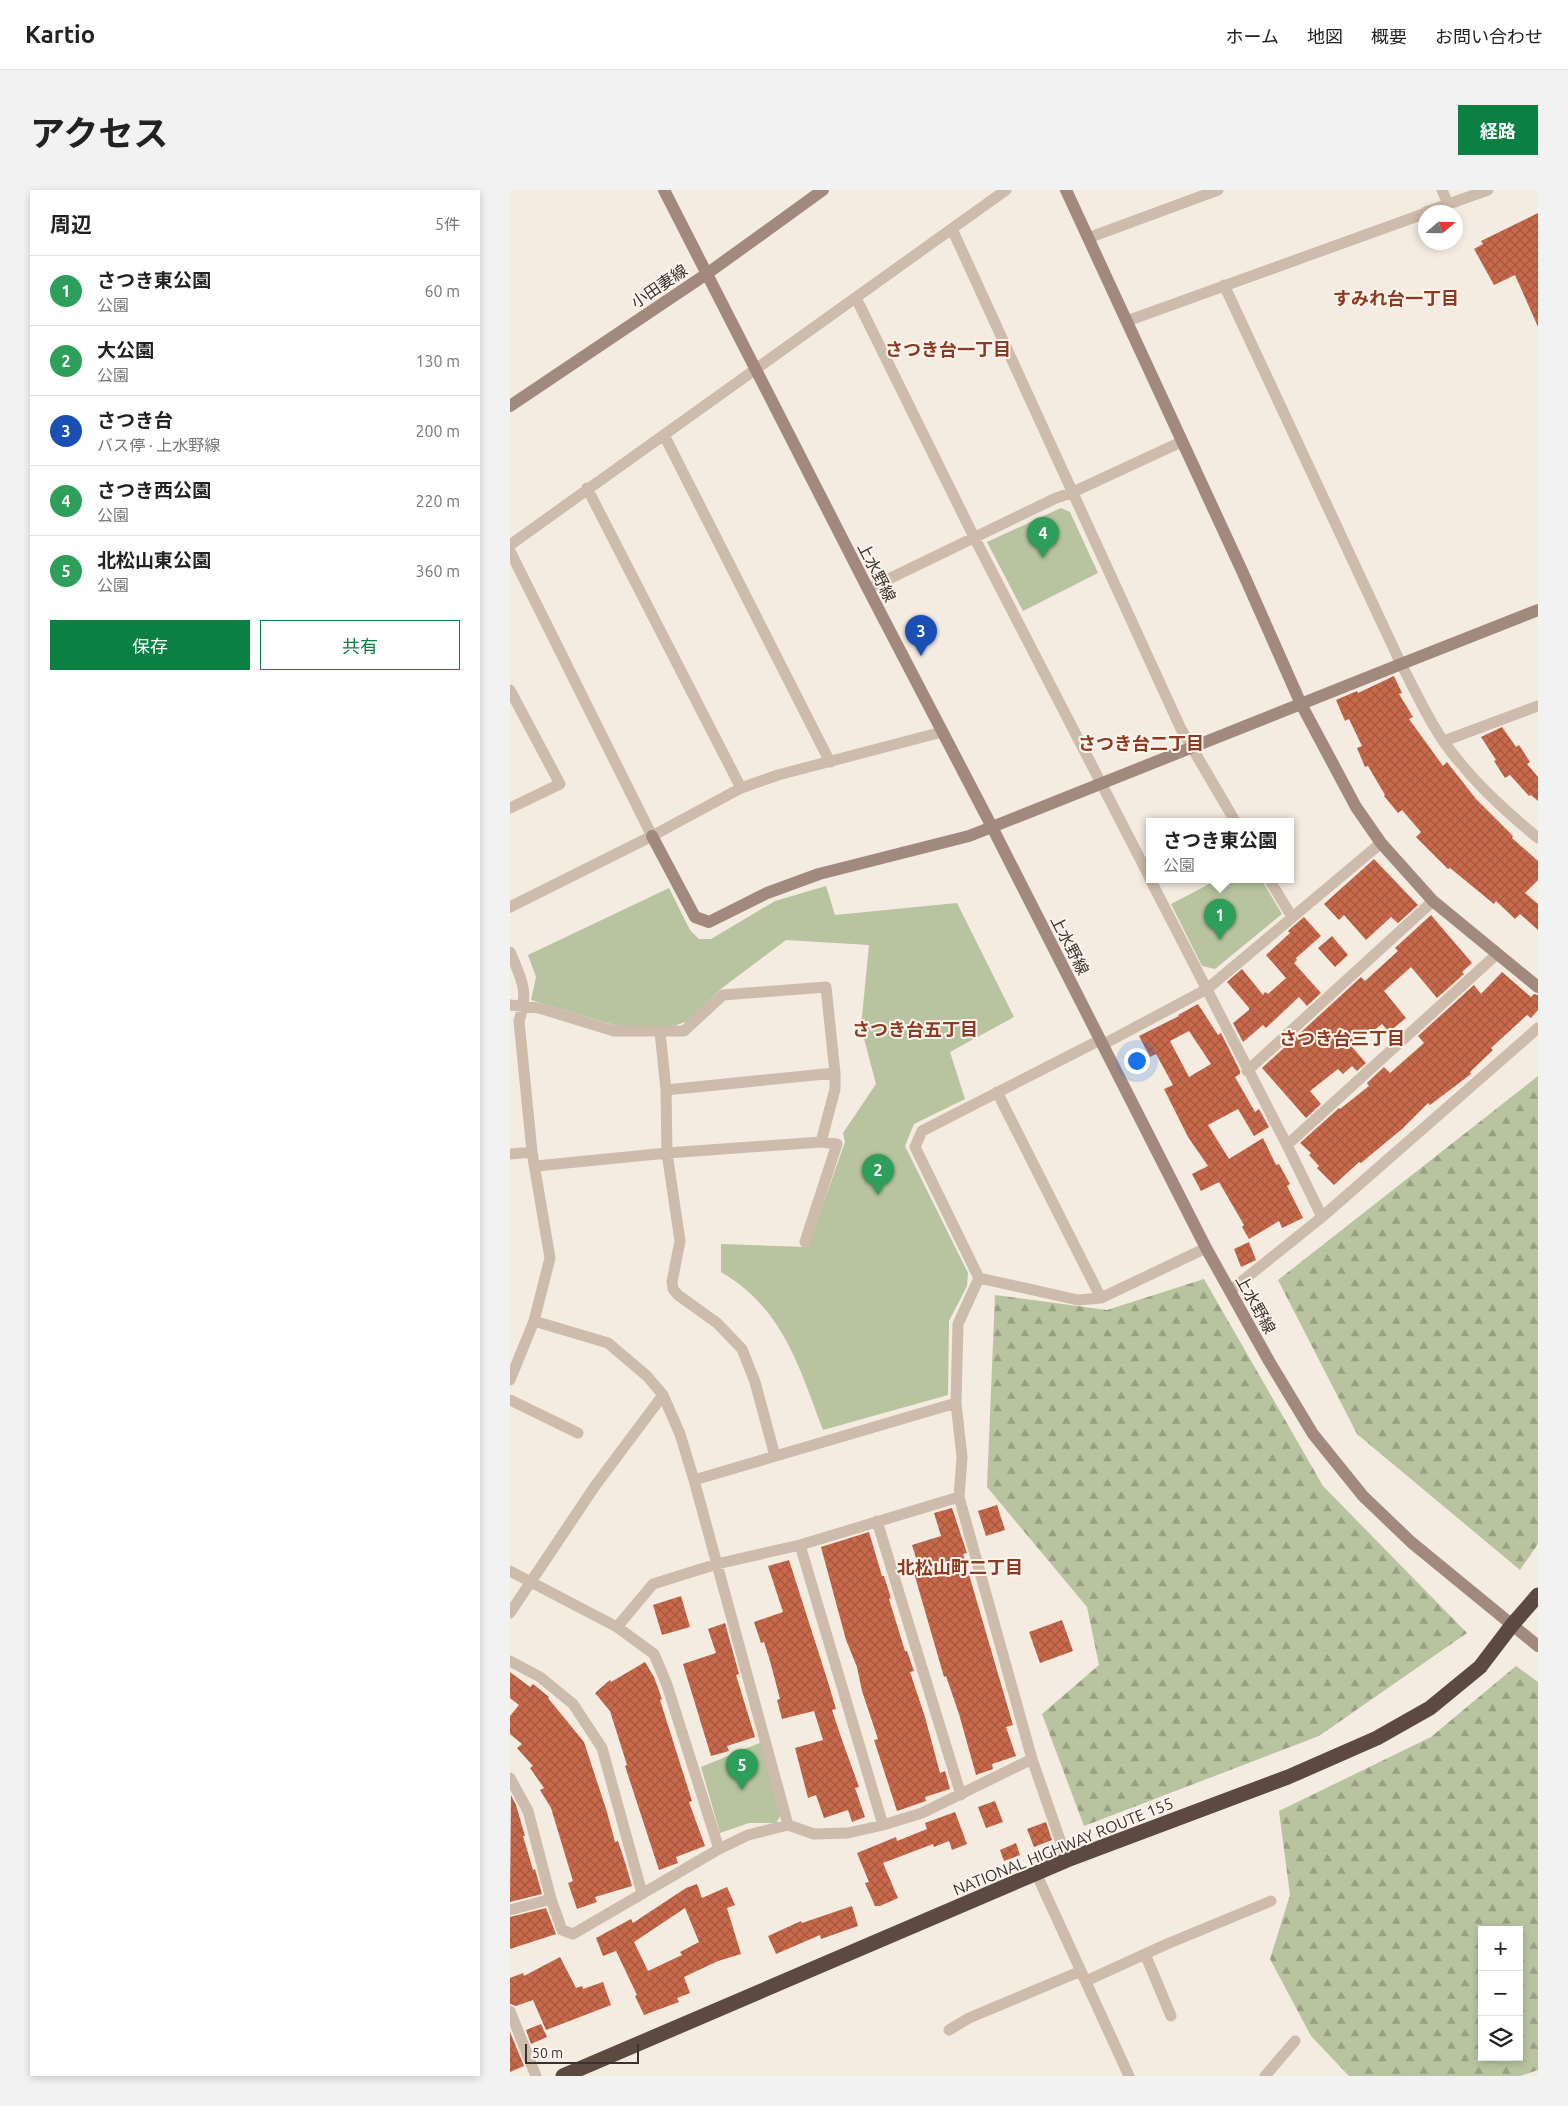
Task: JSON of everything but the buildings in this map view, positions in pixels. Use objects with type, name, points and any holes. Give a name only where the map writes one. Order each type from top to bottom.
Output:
[{"type":"highway","name":"NATIONAL HIGHWAY ROUTE 155","points":[[563,2076],[1036,1873],[1288,1777],[1377,1738],[1430,1708],[1480,1666],[1538,1595]]},
{"type":"street","name":"上水野線","points":[[664,190],[1206,1248],[1313,1434],[1363,1496],[1411,1542],[1538,1646]]},
{"type":"street","name":"小田妻線","points":[[510,406],[708,273],[823,190]]},
{"type":"street","points":[[510,545],[754,368],[856,298],[1006,190]]},
{"type":"street","points":[[1066,190],[1243,573],[1301,704],[1356,807],[1382,843],[1433,901],[1538,987]]},
{"type":"street","points":[[1088,238],[1218,190]]},
{"type":"street","points":[[1442,190],[1448,204],[1488,190]]},
{"type":"street","points":[[1126,321],[1418,215]]},
{"type":"street","points":[[952,229],[1071,493],[1181,729],[1233,818]]},
{"type":"street","points":[[1224,285],[1427,714],[1444,741],[1496,803],[1538,838]]},
{"type":"street","points":[[856,298],[974,537],[1146,870]]},
{"type":"street","points":[[664,435],[830,762]]},
{"type":"street","points":[[868,589],[1056,498],[1071,493],[1181,442]]},
{"type":"street","points":[[587,488],[741,788]]},
{"type":"street","points":[[510,551],[652,836],[695,917],[709,922],[767,893],[819,874],[969,836],[1191,746],[1538,610]]},
{"type":"street","points":[[510,690],[560,784],[510,808]]},
{"type":"street","points":[[1444,741],[1538,706]]},
{"type":"street","points":[[510,907],[652,836],[741,788],[778,775],[942,732]]},
{"type":"street","points":[[979,1278],[915,1147],[922,1131],[1207,989],[1382,843]]},
{"type":"street","points":[[1153,883],[1322,1217]]},
{"type":"street","points":[[1271,883],[1292,917]]},
{"type":"street","points":[[1247,1071],[1433,901]]},
{"type":"street","points":[[510,952],[524,983],[524,1006],[519,1021],[532,1152],[536,1166],[550,1258],[534,1321],[510,1380]]},
{"type":"street","points":[[1287,1146],[1497,954]]},
{"type":"street","points":[[510,1004],[539,1008],[614,1031],[684,1031],[723,995],[826,987],[835,1089],[821,1142]]},
{"type":"street","points":[[1231,1290],[1322,1217],[1538,1028]]},
{"type":"street","points":[[660,1032],[666,1090],[667,1153],[680,1241],[672,1289],[717,1323],[742,1349],[755,1382],[775,1456]]},
{"type":"street","points":[[666,1090],[835,1073]]},
{"type":"street","points":[[997,1092],[1101,1298]]},
{"type":"street","points":[[536,1166],[667,1153],[821,1142],[837,1144],[805,1242]]},
{"type":"street","points":[[510,1154],[532,1152]]},
{"type":"street","points":[[979,1278],[1078,1300],[1101,1298],[1206,1248]]},
{"type":"street","points":[[979,1278],[958,1324],[956,1403],[962,1457],[958,1497],[1032,1759],[1068,1860]]},
{"type":"street","points":[[534,1321],[608,1343],[647,1376],[663,1395],[680,1434],[694,1480],[788,1824]]},
{"type":"street","points":[[510,1613],[595,1486],[663,1395]]},
{"type":"street","points":[[510,1400],[578,1433]]},
{"type":"street","points":[[694,1480],[956,1403]]},
{"type":"street","points":[[617,1627],[653,1584],[717,1564],[800,1545],[958,1497]]},
{"type":"street","points":[[877,1521],[960,1795]]},
{"type":"street","points":[[800,1545],[882,1825]]},
{"type":"street","points":[[510,1571],[617,1627],[654,1654],[667,1685],[719,1849]]},
{"type":"street","points":[[510,1661],[540,1676],[573,1704],[602,1748],[642,1893]]},
{"type":"street","points":[[510,1778],[528,1811],[551,1899],[562,1930],[573,1934],[719,1849],[748,1835],[788,1824],[814,1834],[848,1833],[882,1825],[922,1813],[1032,1759]]},
{"type":"street","points":[[1036,1873],[1129,2076]]},
{"type":"street","points":[[510,1910],[551,1899]]},
{"type":"street","points":[[949,2030],[969,2018],[1145,1954],[1271,1901]]},
{"type":"street","points":[[1145,1954],[1171,2016]]},
{"type":"street","points":[[510,2011],[536,2076]]},
{"type":"street","points":[[1265,2076],[1295,2041]]},
{"type":"green space","points":[[1061,508],[1070,512],[1098,573],[1023,611],[987,542]]},
{"type":"green space","points":[[1211,883],[1263,883],[1282,914],[1215,969],[1202,966],[1171,904]]},
{"type":"green space","points":[[826,886],[835,915],[957,903],[1014,1017],[950,1052],[965,1099],[914,1124],[905,1146],[968,1273],[967,1286],[949,1321],[948,1395],[823,1430],[797,1362],[774,1321],[760,1303],[721,1272],[721,1244],[808,1247],[845,1142],[843,1133],[876,1084],[861,1027],[869,945],[786,940],[722,988],[688,1021],[668,1028],[617,1026],[531,1000],[536,977],[528,955],[669,888],[690,930],[699,939],[711,939],[775,901]]},
{"type":"green space","points":[[1538,1076],[1538,1544],[1520,1570],[1357,1434],[1278,1280]]},
{"type":"green space","points":[[1204,1279],[1323,1486],[1467,1633],[1319,1736],[1084,1826],[1042,1714],[1099,1665],[1087,1607],[987,1487],[995,1295],[1107,1310]]},
{"type":"green space","points":[[1516,1666],[1538,1682],[1538,2070],[1520,2076],[1349,2076],[1311,2036],[1270,1959],[1290,1895],[1279,1811],[1431,1737]]},
{"type":"green space","points":[[762,1742],[782,1813],[776,1823],[749,1823],[720,1833],[701,1767]]},
{"type":"place","name":"さつき西公園","points":[[1043,558]]},
{"type":"place","name":"さつき台","points":[[921,656]]},
{"type":"place","name":"さつき東公園","points":[[1220,940]]},
{"type":"place","name":"大公園","points":[[878,1195]]},
{"type":"place","name":"北松山東公園","points":[[742,1790]]},
{"type":"district","name":"すみれ台一丁目","points":[[1396,299]]},
{"type":"district","name":"さつき台一丁目","points":[[948,350]]},
{"type":"district","name":"さつき台二丁目","points":[[1141,744]]},
{"type":"district","name":"さつき台五丁目","points":[[915,1030]]},
{"type":"district","name":"さつき台三丁目","points":[[1342,1039]]},
{"type":"district","name":"北松山町二丁目","points":[[960,1568]]}]
